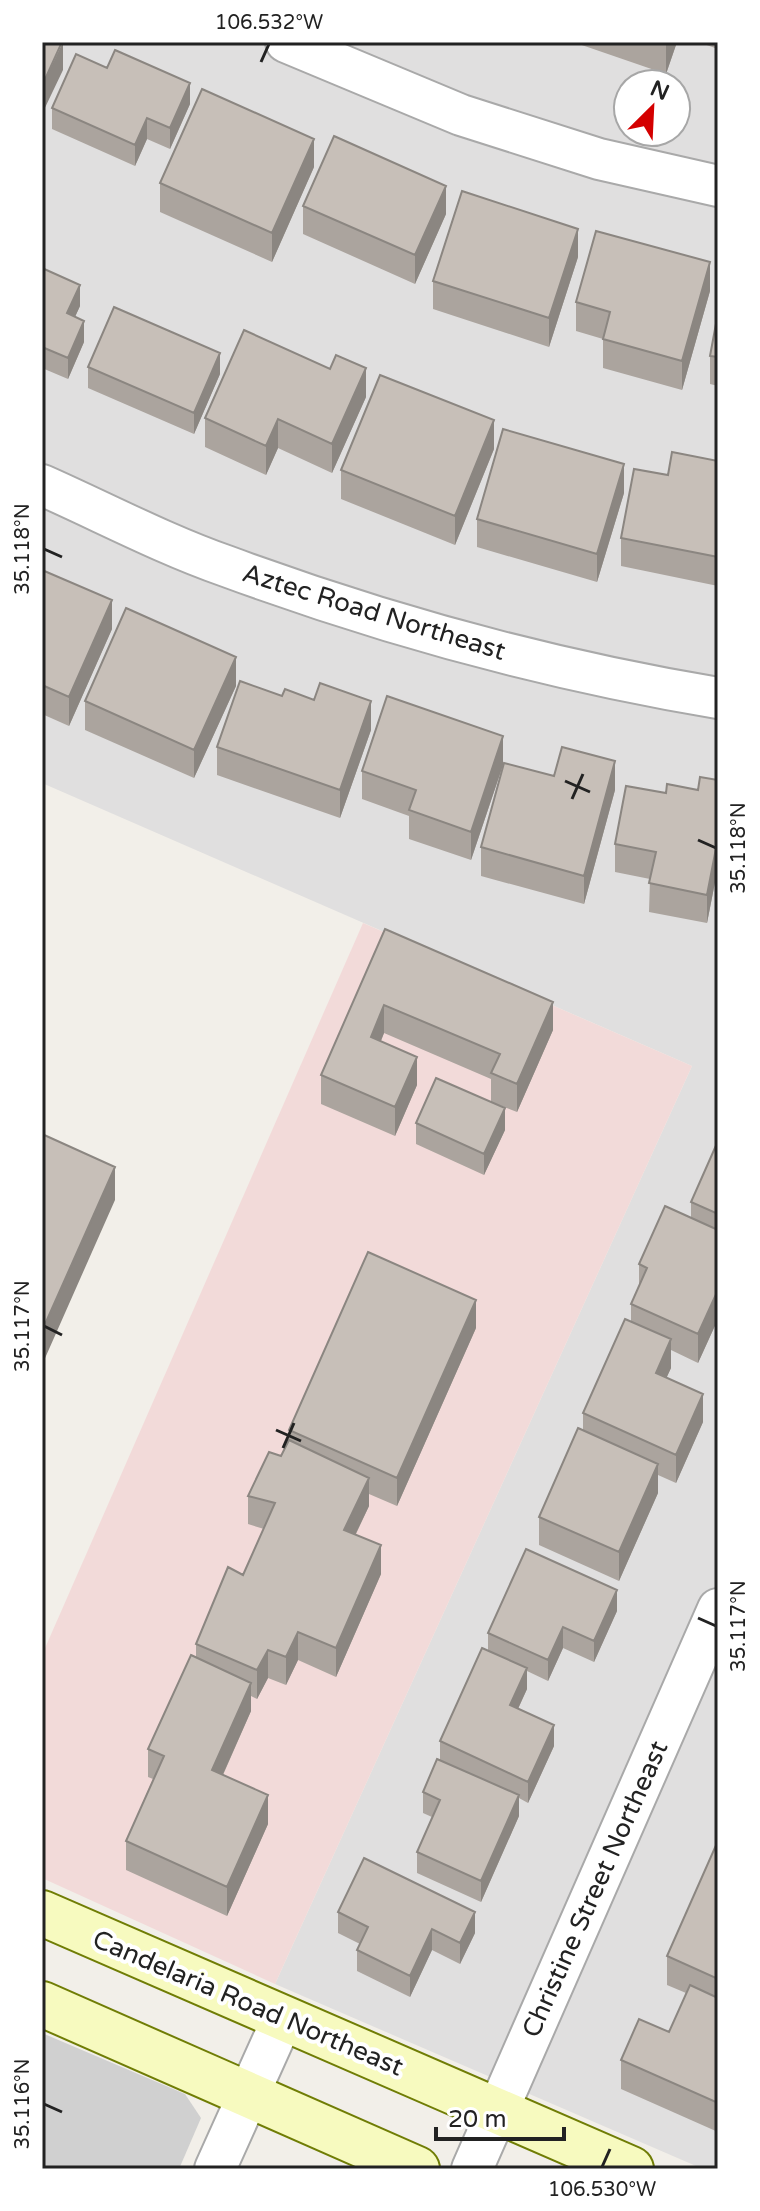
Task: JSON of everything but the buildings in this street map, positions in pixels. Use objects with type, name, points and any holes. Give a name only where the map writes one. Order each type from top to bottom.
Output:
[{"type":"main road","name":"Candelaria Road Northeast","points":[[42,1913],[631,2169]]},
{"type":"main road","points":[[42,2004],[417,2169]]},
{"type":"street","points":[[286,42],[475,119],[599,159],[718,186]]},
{"type":"street","name":"Aztec Road Northeast","points":[[42,485],[222,565],[380,619],[600,678],[718,698]]},
{"type":"street","name":"Christine Street Northeast","points":[[472,2169],[718,1609]]},
{"type":"street","points":[[215,2169],[246,2092],[283,2018]]},
{"type":"shaded area","points":[[42,42],[718,42],[718,2169],[703,2169],[275,1984],[692,1066],[42,783]]},
{"type":"shaded area","points":[[363,923],[692,1066],[275,1984],[42,1878],[42,1655]]},
{"type":"shaded area","points":[[42,2033],[185,2094],[201,2118],[179,2169],[42,2169]]}]
